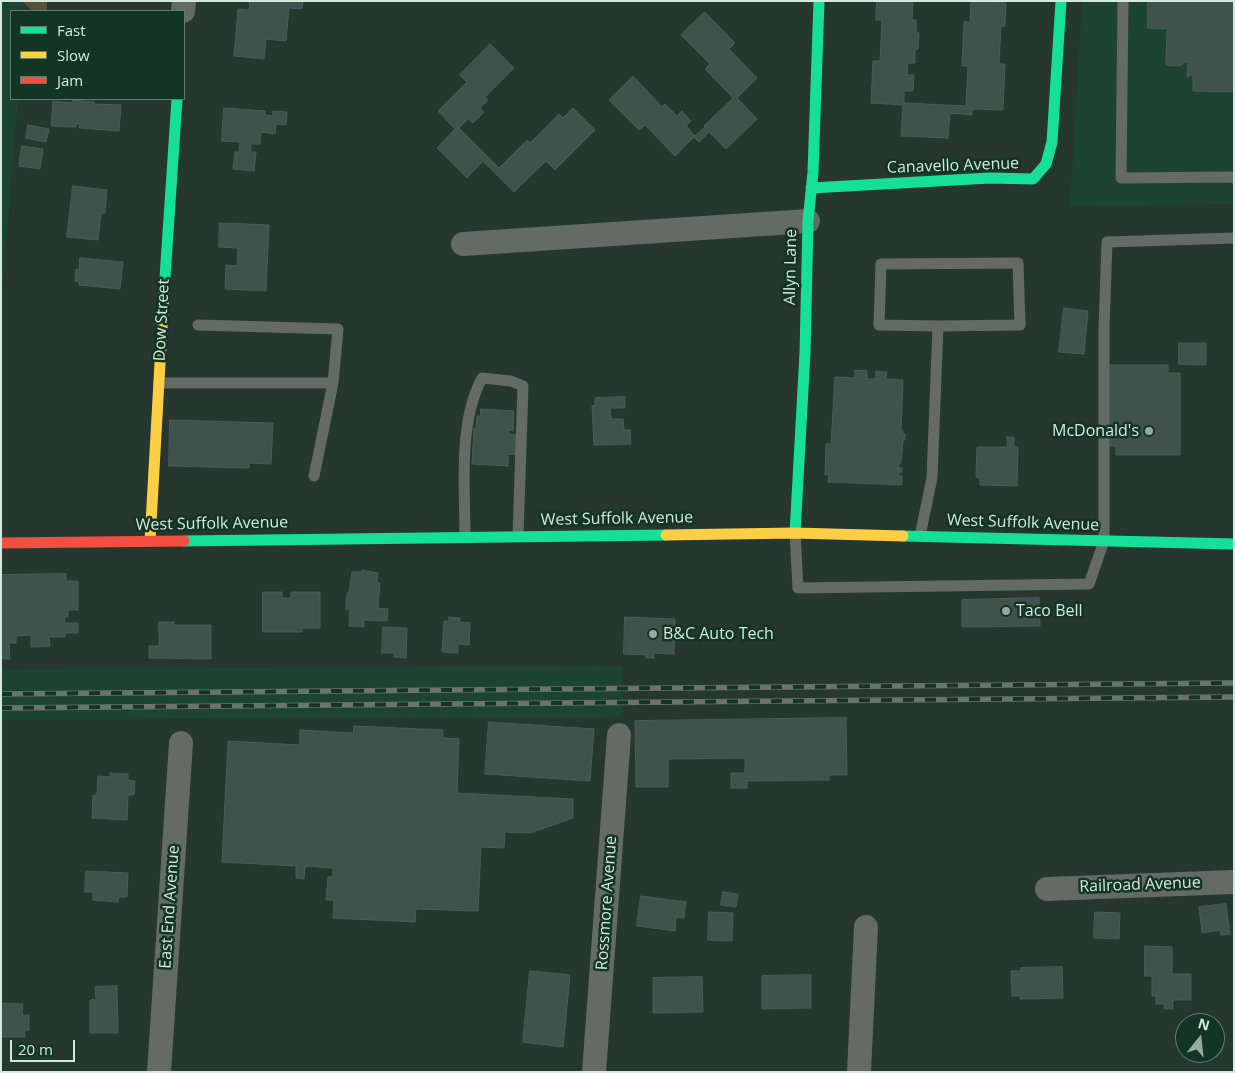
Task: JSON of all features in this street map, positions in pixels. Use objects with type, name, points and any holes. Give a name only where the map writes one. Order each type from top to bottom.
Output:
[{"type":"street","name":"Allyn Lane","points":[[795,533],[805,353],[808,221],[813,172],[819,1]]},
{"type":"street","name":"Canavello Avenue","points":[[811,188],[990,178],[1033,179],[1046,164],[1052,142],[1061,1]]},
{"type":"street","name":"Dow Street","points":[[150,541],[158,383],[177,100]]},
{"type":"street","points":[[462,244],[808,221]]},
{"type":"street","name":"West Suffolk Avenue","points":[[1,543],[795,533],[1234,544]]},
{"type":"street","name":"Rossmore Avenue","points":[[594,1072],[619,735]]},
{"type":"street","name":"East End Avenue","points":[[159,1072],[181,743]]},
{"type":"street","name":"Railroad Avenue","points":[[1047,889],[1234,882]]},
{"type":"street","points":[[859,1072],[866,927]]},
{"type":"lane","points":[[1123,1],[1121,178],[1234,178]]},
{"type":"lane","points":[[795,533],[798,588],[1089,584],[1104,541],[1104,337],[1108,242],[1234,238]]},
{"type":"lane","points":[[1018,263],[1020,325],[938,326],[879,325],[881,264],[1018,263]]},
{"type":"lane","points":[[198,325],[338,329],[334,383],[314,476]]},
{"type":"lane","points":[[920,536],[932,478],[938,326]]},
{"type":"lane","points":[[465,537],[466,439],[474,394],[482,378],[511,381],[523,386],[518,536]]},
{"type":"lane","points":[[158,383],[334,383]]},
{"type":"shaded area","points":[[1,1],[25,1],[24,10],[10,10],[10,100],[18,100],[1,305]]},
{"type":"shaded area","points":[[22,1],[47,1],[47,10],[31,10]]},
{"type":"shaded area","points":[[1082,1],[1234,1],[1234,204],[1070,206]]},
{"type":"shaded area","points":[[622,666],[621,717],[1,720],[1,669]]},
{"type":"building","points":[[250,1],[303,1],[302,9],[289,8],[286,41],[266,39],[264,59],[234,56],[238,9],[249,10]]},
{"type":"building","points":[[877,1],[913,1],[912,20],[916,20],[916,33],[919,33],[918,49],[915,49],[915,63],[908,63],[907,75],[914,75],[913,91],[904,91],[904,103],[966,106],[968,66],[962,66],[964,22],[970,22],[971,1],[1006,3],[1005,26],[1001,26],[999,64],[1005,64],[1003,110],[972,109],[972,115],[950,113],[948,138],[901,136],[903,105],[871,103],[873,61],[880,61],[882,20],[876,20]]},
{"type":"building","points":[[1148,1],[1234,1],[1234,92],[1193,91],[1193,74],[1187,77],[1188,61],[1178,66],[1166,65],[1167,29],[1148,28]]},
{"type":"building","points":[[705,12],[735,43],[729,49],[757,78],[737,98],[757,119],[726,149],[709,132],[699,142],[694,137],[675,156],[645,125],[639,130],[609,100],[633,76],[662,107],[665,104],[677,116],[682,111],[691,121],[686,126],[695,136],[705,127],[733,98],[705,69],[710,64],[681,35]]},
{"type":"building","points":[[490,44],[514,68],[485,97],[488,100],[480,108],[484,112],[473,123],[468,119],[459,128],[499,168],[527,140],[530,143],[559,114],[563,118],[573,108],[595,130],[555,170],[546,161],[514,192],[483,161],[467,178],[437,148],[455,129],[438,111],[467,82],[460,75]]},
{"type":"building","points":[[73,100],[94,102],[94,104],[121,105],[119,131],[79,128],[80,124],[76,124],[76,127],[51,126],[53,101],[73,103]]},
{"type":"building","points":[[224,108],[265,111],[265,115],[273,116],[273,111],[287,112],[286,125],[276,124],[275,134],[261,132],[260,144],[251,144],[251,152],[256,152],[254,171],[233,169],[235,152],[239,152],[240,142],[222,141]]},
{"type":"building","points":[[28,125],[49,129],[46,142],[26,138]]},
{"type":"building","points":[[22,146],[43,149],[40,169],[19,166]]},
{"type":"building","points":[[73,186],[107,190],[105,213],[101,213],[98,240],[67,237]]},
{"type":"building","points":[[220,223],[269,225],[266,291],[225,289],[226,265],[237,266],[238,248],[219,247]]},
{"type":"building","points":[[80,258],[123,262],[120,289],[79,285],[79,282],[75,281],[76,269],[79,270]]},
{"type":"building","points":[[1064,308],[1088,311],[1084,354],[1059,352]]},
{"type":"building","points":[[1179,343],[1206,343],[1206,365],[1179,364]]},
{"type":"building","points":[[1108,365],[1168,365],[1168,373],[1180,373],[1180,455],[1116,455],[1116,446],[1107,446]]},
{"type":"building","points":[[855,370],[867,371],[867,379],[876,379],[876,371],[887,372],[886,379],[903,380],[901,430],[903,431],[902,434],[905,434],[905,440],[903,440],[901,463],[899,463],[899,468],[902,468],[899,476],[902,476],[902,485],[828,482],[829,475],[825,475],[826,444],[831,444],[835,377],[855,378]]},
{"type":"building","points":[[625,397],[625,408],[610,408],[611,419],[623,419],[624,430],[630,430],[631,444],[594,445],[592,406],[595,405],[595,398]]},
{"type":"building","points":[[481,409],[514,411],[513,431],[509,430],[509,434],[517,435],[516,455],[508,454],[508,466],[472,464],[474,428],[476,429],[477,416],[480,416]]},
{"type":"building","points":[[170,420],[273,423],[271,464],[249,463],[249,468],[169,466]]},
{"type":"building","points":[[1007,437],[1014,437],[1014,447],[1018,447],[1017,486],[980,485],[980,478],[976,477],[977,447],[1007,447]]},
{"type":"building","points":[[362,570],[378,573],[377,583],[380,583],[378,608],[388,609],[387,621],[364,620],[364,627],[349,626],[350,610],[346,609],[347,593],[349,593],[352,572],[362,572]]},
{"type":"building","points":[[66,574],[66,581],[78,581],[78,610],[68,610],[68,617],[64,617],[65,623],[78,623],[78,633],[65,633],[65,637],[49,637],[50,646],[31,647],[31,635],[16,636],[16,643],[9,643],[10,659],[1,659],[1,575]]},
{"type":"building","points":[[263,592],[282,592],[282,598],[291,598],[291,592],[320,592],[320,628],[302,628],[302,632],[263,632]]},
{"type":"building","points":[[1039,598],[1040,626],[962,627],[962,600]]},
{"type":"building","points":[[449,617],[460,618],[459,622],[470,623],[469,645],[458,644],[458,653],[442,652],[444,621],[449,621]]},
{"type":"building","points":[[625,617],[675,619],[674,654],[654,653],[654,658],[646,658],[646,655],[624,654]]},
{"type":"building","points":[[159,622],[174,622],[174,625],[211,625],[211,659],[149,658],[149,646],[159,646]]},
{"type":"building","points":[[383,627],[407,628],[406,658],[394,657],[394,653],[382,653]]},
{"type":"building","points":[[846,718],[847,775],[829,775],[829,780],[747,781],[747,788],[731,788],[731,773],[745,773],[745,758],[668,759],[668,787],[636,787],[635,721]]},
{"type":"building","points":[[489,722],[594,729],[590,781],[485,774]]},
{"type":"building","points":[[354,726],[443,730],[443,738],[459,739],[457,793],[573,799],[573,818],[530,833],[505,832],[504,848],[481,847],[478,911],[416,909],[415,922],[333,918],[334,900],[326,900],[328,877],[333,877],[333,868],[305,866],[304,879],[296,878],[296,866],[222,862],[228,741],[300,745],[300,730],[353,733]]},
{"type":"building","points":[[110,773],[128,774],[128,780],[135,781],[134,795],[128,795],[127,820],[92,818],[93,795],[97,795],[98,776],[111,777]]},
{"type":"building","points":[[86,871],[128,873],[127,897],[119,897],[118,902],[93,900],[93,892],[85,892]]},
{"type":"building","points":[[723,892],[738,894],[736,907],[721,905]]},
{"type":"building","points":[[641,896],[686,902],[684,918],[676,917],[675,931],[637,926]]},
{"type":"building","points":[[1226,904],[1230,934],[1221,935],[1220,930],[1202,933],[1199,907]]},
{"type":"building","points":[[709,912],[733,913],[732,941],[708,940]]},
{"type":"building","points":[[1095,912],[1120,913],[1119,939],[1094,938]]},
{"type":"building","points":[[1145,946],[1172,947],[1172,974],[1191,974],[1191,1000],[1173,1000],[1173,1009],[1164,1009],[1164,1004],[1156,1004],[1156,996],[1152,996],[1152,976],[1145,976]]},
{"type":"building","points":[[1062,967],[1063,998],[1020,999],[1020,996],[1012,996],[1011,971],[1021,971],[1021,968]]},
{"type":"building","points":[[530,971],[570,975],[563,1047],[523,1042]]},
{"type":"building","points":[[811,975],[811,1008],[762,1009],[762,976]]},
{"type":"building","points":[[702,977],[703,1012],[653,1013],[653,978]]},
{"type":"building","points":[[117,986],[118,1033],[90,1033],[90,1000],[96,999],[95,987]]},
{"type":"building","points":[[1,1003],[23,1004],[22,1015],[29,1015],[29,1030],[25,1030],[25,1037],[1,1037]]},
{"type":"railway","points":[[1,694],[1234,683]]},
{"type":"railway","points":[[1,708],[1234,697]]},
{"type":"traffic: fast","points":[[795,533],[805,353],[808,221],[813,172],[819,1]]},
{"type":"traffic: fast","points":[[811,188],[990,178],[1033,179],[1046,164],[1052,142],[1061,1]]},
{"type":"traffic: fast","points":[[164,292],[177,100]]},
{"type":"traffic: fast","points":[[184,541],[666,535]]},
{"type":"traffic: fast","points":[[903,536],[1234,544]]},
{"type":"traffic: slow","points":[[150,541],[164,292]]},
{"type":"traffic: slow","points":[[666,535],[795,533],[903,536]]},
{"type":"traffic: jam","points":[[1,543],[184,541]]},
{"type":"place","name":"McDonald's","points":[[1149,431]]},
{"type":"place","name":"Taco Bell","points":[[1006,611]]},
{"type":"place","name":"B&C Auto Tech","points":[[653,634]]}]
